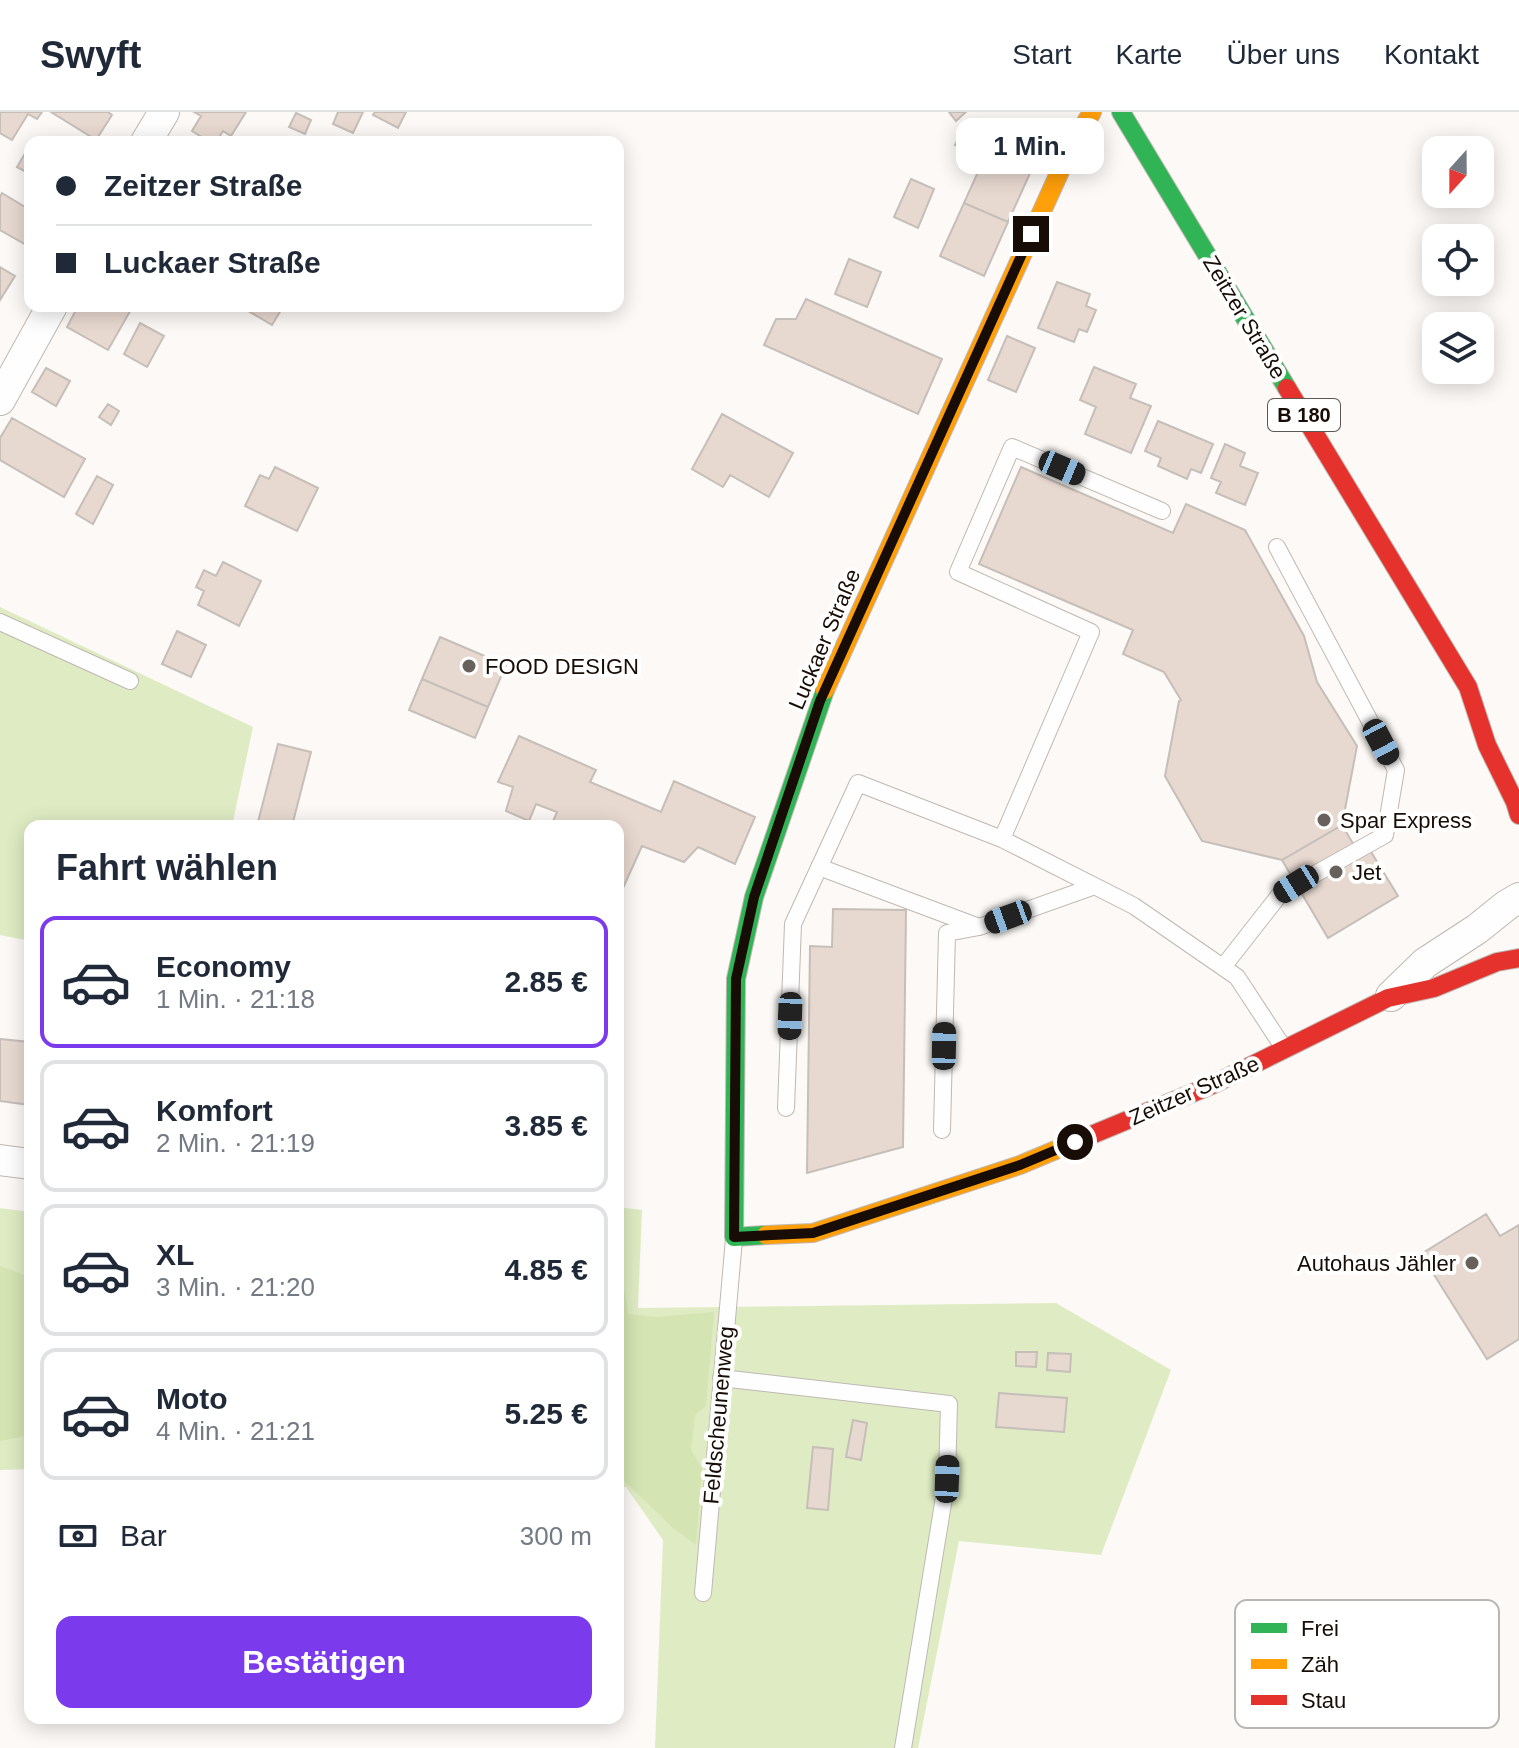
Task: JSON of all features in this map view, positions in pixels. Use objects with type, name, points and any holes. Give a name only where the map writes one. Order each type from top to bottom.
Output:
[{"type":"street","points":[[150,136],[164,112]]},
{"type":"street","name":"Luckaer Straße","points":[[734,1237],[736,979],[754,897],[820,701],[1071,147],[1092,112]]},
{"type":"street","name":"Zeitzer Straße","points":[[1121,112],[1468,687],[1487,745],[1519,815]]},
{"type":"street","points":[[0,400],[49,312]]},
{"type":"street","name":"Zeitzer Straße","points":[[1468,687],[1494,712]]},
{"type":"street","name":"Zeitzer Straße","points":[[1388,998],[1425,963],[1519,898]]},
{"type":"street","name":"Zeitzer Straße","points":[[734,1237],[813,1233],[1020,1165],[1212,1085],[1388,998],[1434,988],[1484,966],[1519,958]]},
{"type":"street","points":[[0,1160],[24,1163]]},
{"type":"lane","points":[[1002,839],[1091,632],[958,572],[1012,447],[1162,511]]},
{"type":"lane","points":[[1223,967],[1281,893],[1385,835],[1396,770],[1277,547]]},
{"type":"lane","points":[[0,622],[130,681]]},
{"type":"lane","points":[[786,1108],[793,924],[858,783],[1002,839],[1134,906],[1237,977],[1284,1048]]},
{"type":"lane","points":[[819,867],[979,927]]},
{"type":"lane","points":[[942,1130],[947,933],[979,927],[1095,886]]},
{"type":"lane","name":"Feldscheunenweg","points":[[703,1593],[734,1237]]},
{"type":"lane","points":[[721,1378],[949,1404],[947,1479],[903,1748]]},
{"type":"green space","points":[[0,607],[253,727],[233,820],[24,820],[24,940],[0,935]]},
{"type":"green space","points":[[0,1208],[24,1211],[24,1469],[0,1470]]},
{"type":"green space","points":[[624,1208],[642,1210],[638,1308],[1056,1303],[1171,1370],[1101,1555],[959,1541],[918,1748],[655,1748],[663,1540],[626,1487]]},
{"type":"green space","points":[[0,1266],[24,1275],[24,1436],[0,1441]]},
{"type":"green space","points":[[624,1286],[628,1314],[656,1317],[714,1312],[706,1406],[695,1415],[691,1450],[702,1468],[696,1545],[673,1528],[624,1481]]},
{"type":"building","points":[[0,112],[42,112],[37,119],[28,114],[12,140],[0,133]]},
{"type":"building","points":[[51,112],[108,112],[112,115],[99,136],[90,136]]},
{"type":"building","points":[[194,112],[246,112],[231,136],[223,131],[220,136],[200,136],[192,131],[201,116]]},
{"type":"building","points":[[338,112],[363,112],[353,133],[333,124]]},
{"type":"building","points":[[375,112],[406,112],[398,128],[373,115]]},
{"type":"building","points":[[949,112],[966,112],[956,121]]},
{"type":"building","points":[[296,113],[311,120],[305,134],[289,127]]},
{"type":"building","points":[[967,122],[989,133],[978,156],[955,145]]},
{"type":"building","points":[[24,155],[24,171],[17,167]]},
{"type":"building","points":[[997,156],[1031,171],[1008,222],[964,203],[982,163],[991,167]]},
{"type":"building","points":[[911,179],[934,189],[918,228],[894,217]]},
{"type":"building","points":[[2,193],[24,206],[24,244],[0,230]]},
{"type":"building","points":[[964,203],[1008,222],[984,276],[940,256]]},
{"type":"building","points":[[849,259],[881,272],[867,307],[835,294]]},
{"type":"building","points":[[0,267],[15,276],[0,300]]},
{"type":"building","points":[[1057,282],[1090,294],[1086,306],[1096,310],[1087,332],[1079,329],[1074,342],[1038,328]]},
{"type":"building","points":[[806,299],[942,359],[918,414],[764,345],[776,319],[796,319]]},
{"type":"building","points":[[75,312],[130,312],[108,350],[67,327]]},
{"type":"building","points":[[250,312],[280,312],[272,325]]},
{"type":"building","points":[[140,323],[164,336],[147,367],[124,354]]},
{"type":"building","points":[[1007,336],[1035,348],[1016,392],[988,380]]},
{"type":"building","points":[[1094,367],[1136,384],[1130,398],[1151,406],[1131,453],[1085,434],[1096,407],[1080,400]]},
{"type":"building","points":[[46,368],[70,381],[56,406],[32,392]]},
{"type":"building","points":[[108,404],[119,411],[111,425],[99,417]]},
{"type":"building","points":[[722,414],[793,453],[769,497],[730,475],[723,487],[692,469]]},
{"type":"building","points":[[12,418],[85,459],[64,497],[0,460],[0,438]]},
{"type":"building","points":[[1158,421],[1213,444],[1201,473],[1191,469],[1187,479],[1158,466],[1161,458],[1145,451]]},
{"type":"building","points":[[1225,444],[1245,453],[1240,466],[1258,473],[1245,505],[1216,493],[1221,482],[1211,478]]},
{"type":"building","points":[[275,467],[318,488],[297,531],[245,506],[260,475],[269,479]]},
{"type":"building","points":[[1021,467],[1173,533],[1186,504],[1245,530],[1304,636],[1317,682],[1357,746],[1342,825],[1282,860],[1202,841],[1165,776],[1181,700],[1164,672],[1123,654],[1133,630],[979,564]]},
{"type":"building","points":[[97,476],[113,485],[93,524],[76,514]]},
{"type":"building","points":[[223,562],[261,581],[239,626],[198,605],[204,591],[196,587],[204,570],[216,576]]},
{"type":"building","points":[[177,631],[206,645],[191,677],[162,664]]},
{"type":"building","points":[[440,637],[506,665],[488,707],[422,679]]},
{"type":"building","points":[[422,679],[488,707],[475,738],[409,710]]},
{"type":"building","points":[[519,736],[596,770],[590,782],[661,812],[674,781],[755,817],[735,864],[698,847],[684,862],[642,846],[624,886],[624,820],[554,820],[557,812],[536,804],[527,820],[506,811],[513,787],[498,782]]},
{"type":"building","points":[[278,744],[311,752],[294,820],[259,820]]},
{"type":"building","name":"Jet","points":[[1342,825],[1355,847],[1365,842],[1398,896],[1328,938],[1282,860]]},
{"type":"building","points":[[833,909],[906,910],[903,1147],[807,1173],[810,946],[832,947]]},
{"type":"building","points":[[0,1039],[24,1041],[24,1104],[0,1101]]},
{"type":"building","points":[[1486,1214],[1500,1236],[1519,1225],[1519,1339],[1487,1359],[1421,1254]]},
{"type":"building","points":[[1016,1352],[1037,1352],[1036,1367],[1016,1366]]},
{"type":"building","points":[[1048,1353],[1071,1354],[1070,1372],[1047,1370]]},
{"type":"building","points":[[999,1393],[1067,1398],[1064,1432],[996,1427]]},
{"type":"building","points":[[853,1420],[867,1423],[861,1460],[846,1457]]},
{"type":"building","points":[[813,1447],[833,1449],[828,1510],[807,1508]]},
{"type":"traffic: fast","points":[[1121,112],[1287,388]]},
{"type":"traffic: fast","points":[[766,1235],[734,1237],[736,979],[754,897],[825,690]]},
{"type":"traffic: slow","points":[[825,690],[1071,147],[1092,112]]},
{"type":"traffic: slow","points":[[766,1235],[813,1233],[1020,1165],[1089,1136]]},
{"type":"traffic: jam","points":[[1287,388],[1468,687],[1487,745],[1519,815]]},
{"type":"traffic: jam","points":[[1089,1136],[1212,1085],[1388,998],[1434,988],[1497,962],[1519,958]]},
{"type":"place","name":"FOOD DESIGN","points":[[469,666]]},
{"type":"place","name":"Spar Express","points":[[1324,820]]},
{"type":"place","name":"Jet","points":[[1336,872]]},
{"type":"place","name":"Autohaus Jähler","points":[[1472,1263]]},
{"type":"route","points":[[1031,234],[820,701],[754,897],[736,979],[734,1237],[813,1233],[1020,1165],[1075,1142]]}]
